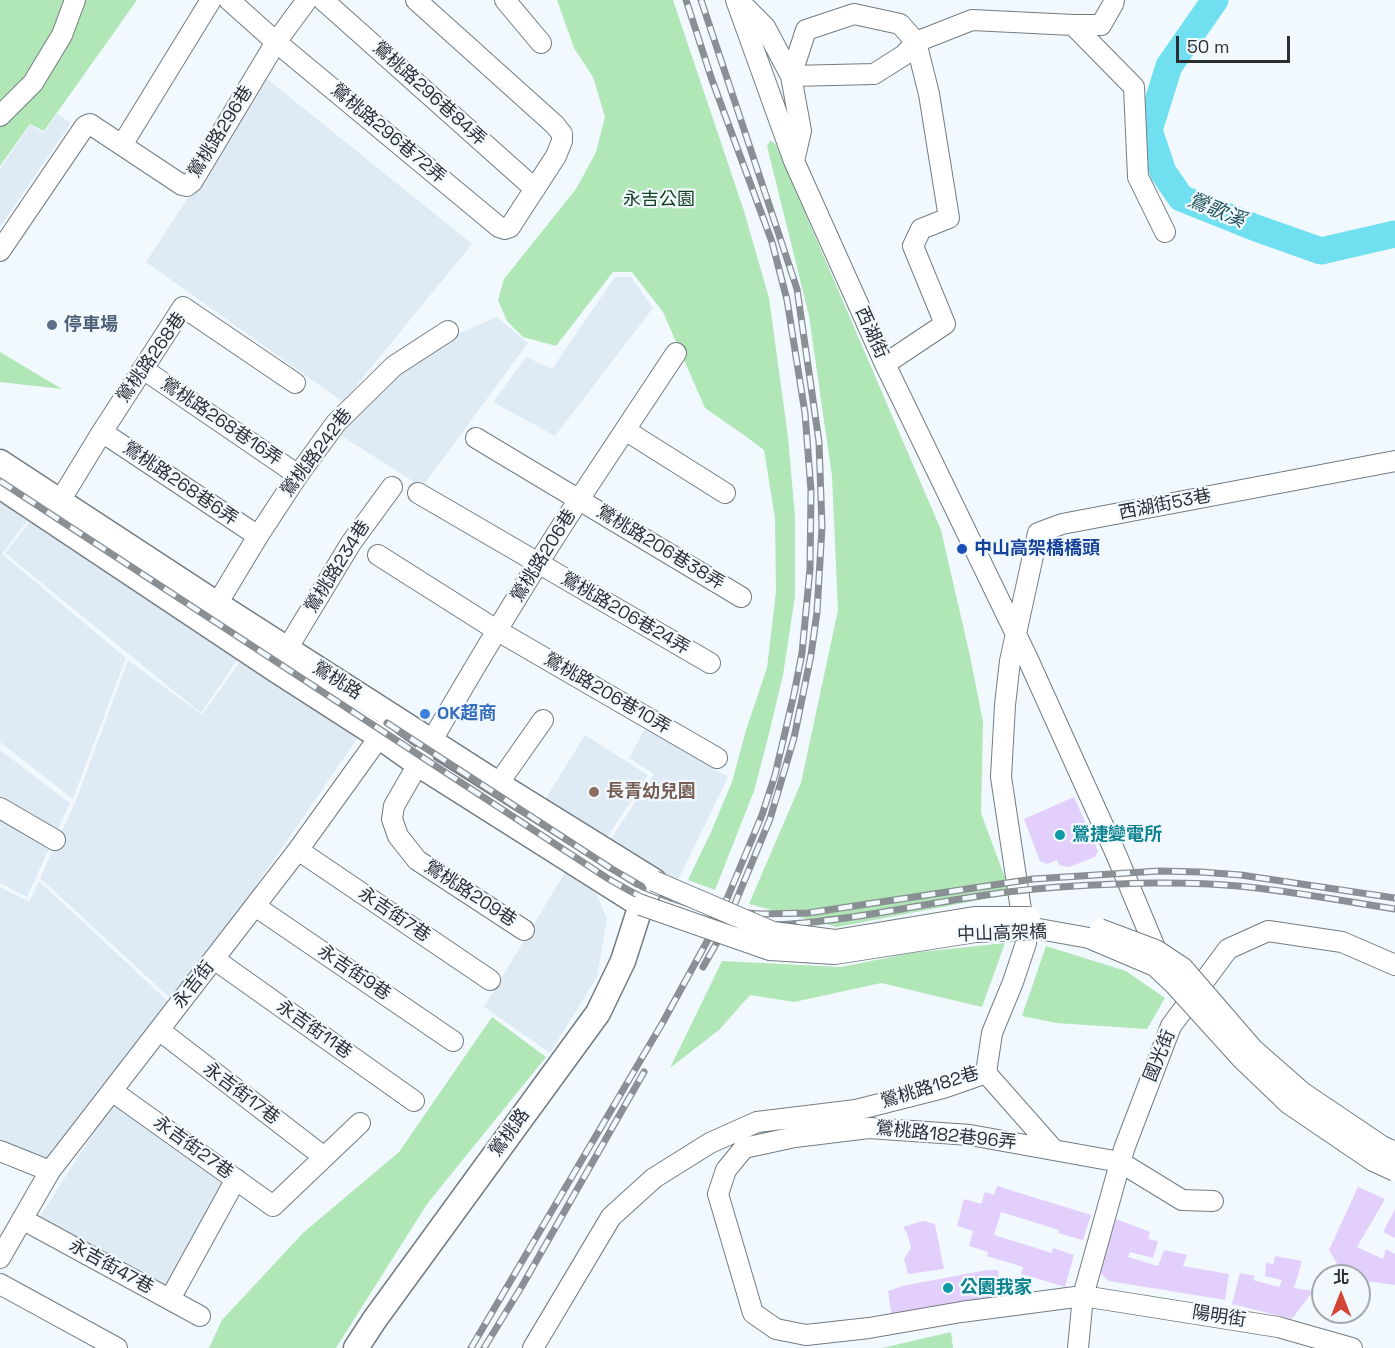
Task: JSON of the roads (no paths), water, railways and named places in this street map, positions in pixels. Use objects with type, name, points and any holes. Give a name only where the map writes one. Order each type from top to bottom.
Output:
[{"type":"main road","name":"鶯桃路","points":[[0,462],[55,510],[276,670],[418,764],[641,905]]},
{"type":"main road","name":"鶯桃路","points":[[0,486],[55,510],[217,604],[654,881],[641,905],[623,961],[598,1013],[356,1348]]},
{"type":"street","points":[[0,116],[33,82],[62,35],[75,0]]},
{"type":"street","points":[[122,145],[211,0]]},
{"type":"street","name":"鶯桃路296巷72弄","points":[[229,0],[276,42],[499,227],[505,229],[510,226],[535,189]]},
{"type":"street","name":"鶯桃路296巷","points":[[0,251],[85,126],[80,119],[182,185],[187,186],[192,182],[276,42],[307,0]]},
{"type":"street","name":"鶯桃路296巷84弄","points":[[323,0],[535,189]]},
{"type":"street","points":[[416,0],[555,124],[562,134],[562,141],[556,156],[535,189]]},
{"type":"street","points":[[505,0],[541,43]]},
{"type":"street","points":[[737,0],[765,27],[791,76],[801,131],[794,161]]},
{"type":"street","name":"西湖街","points":[[737,0],[794,161],[885,364],[1027,657]]},
{"type":"street","points":[[791,76],[874,75],[904,55],[916,42],[972,20],[1101,25],[1114,0]]},
{"type":"street","points":[[791,76],[806,30],[854,14],[900,24],[916,42],[929,94],[948,218],[921,229],[913,246],[945,324],[885,364]]},
{"type":"street","points":[[1073,25],[1134,87],[1138,177],[1165,232]]},
{"type":"street","name":"鶯桃路268巷","points":[[55,510],[102,432],[183,307],[295,383]]},
{"type":"street","name":"鶯桃路242巷","points":[[217,604],[298,475],[336,423],[394,366],[448,331]]},
{"type":"street","name":"鶯桃路206巷","points":[[418,764],[579,500],[676,352]]},
{"type":"street","name":"鶯桃路268巷16弄","points":[[143,369],[298,475]]},
{"type":"street","points":[[625,430],[725,493]]},
{"type":"street","name":"鶯桃路268巷6弄","points":[[102,432],[258,536]]},
{"type":"street","name":"鶯桃路206巷38弄","points":[[476,438],[741,597]]},
{"type":"street","name":"西湖街53巷","points":[[1016,634],[1038,533],[1062,524],[1395,461]]},
{"type":"street","name":"鶯桃路234巷","points":[[287,649],[351,543],[392,487]]},
{"type":"street","name":"鶯桃路206巷24弄","points":[[418,493],[710,663]]},
{"type":"street","name":"鶯桃路206巷10弄","points":[[378,555],[498,631],[717,758]]},
{"type":"street","name":"鶯桃路182巷","points":[[533,1348],[611,1217],[654,1178],[710,1143],[757,1122],[856,1110],[943,1088],[986,1073],[992,1033],[1026,943],[1001,777],[1005,705],[1016,634]]},
{"type":"street","name":"中山高架橋","points":[[1027,657],[1116,854],[1156,958],[1174,985],[1242,1059],[1289,1104],[1373,1161],[1395,1171]]},
{"type":"street","name":"永吉街","points":[[0,1258],[50,1171],[298,850],[394,717]]},
{"type":"street","points":[[498,784],[543,720]]},
{"type":"street","name":"鶯桃路209巷","points":[[418,764],[394,806],[392,819],[398,836],[417,860],[524,930]]},
{"type":"street","points":[[0,808],[55,840]]},
{"type":"street","name":"永吉街7巷","points":[[298,850],[490,980]]},
{"type":"street","name":"中山高架橋","points":[[654,881],[773,932],[835,940],[974,917],[1034,917],[1092,926],[1156,958]]},
{"type":"street","name":"中山高架橋","points":[[641,905],[770,950],[835,954],[976,932],[1039,929],[1089,938],[1156,958],[1183,968],[1253,1049],[1302,1092],[1382,1146],[1395,1152]]},
{"type":"street","name":"永吉街9巷","points":[[255,906],[453,1041]]},
{"type":"street","name":"國光街","points":[[1078,1348],[1083,1296],[1120,1162],[1171,1026],[1228,949],[1268,931],[1342,942],[1395,965]]},
{"type":"street","name":"永吉街11巷","points":[[214,959],[414,1101]]},
{"type":"street","name":"永吉街17巷","points":[[159,1030],[324,1157]]},
{"type":"street","name":"鶯桃路182巷96弄","points":[[986,1073],[1054,1150]]},
{"type":"street","name":"永吉街27巷","points":[[112,1091],[273,1206],[324,1157]]},
{"type":"street","points":[[324,1157],[360,1123]]},
{"type":"street","name":"鶯桃路182巷96弄","points":[[1083,1296],[960,1312],[869,1328],[806,1335],[776,1329],[753,1313],[718,1194],[726,1170],[744,1148],[795,1137],[869,1128],[970,1135],[1120,1162]]},
{"type":"street","points":[[0,1152],[50,1171]]},
{"type":"street","points":[[1120,1162],[1182,1200],[1213,1201]]},
{"type":"street","points":[[170,1299],[236,1179]]},
{"type":"street","name":"永吉街47巷","points":[[22,1219],[200,1316]]},
{"type":"street","points":[[0,1284],[117,1348]]},
{"type":"street","name":"陽明街","points":[[1083,1296],[1278,1327],[1352,1348]]},
{"type":"waterway","name":"鶯歌溪","points":[[1215,0],[1169,66],[1149,130],[1163,172],[1181,198],[1321,251],[1395,234]]},
{"type":"railway","points":[[471,1348],[663,1022],[716,925],[762,815],[775,775],[802,653],[810,569],[811,491],[805,413],[787,300],[772,242],[712,80],[686,0]]},
{"type":"railway","points":[[701,0],[797,289],[819,442],[822,527],[817,612],[811,655],[794,738],[770,819],[724,930],[703,967]]},
{"type":"railway","points":[[0,481],[607,878],[651,902],[686,915],[742,924],[788,924],[1026,890],[1157,883],[1218,884],[1258,888],[1395,909]]},
{"type":"railway","points":[[387,723],[612,869],[643,887],[707,910],[761,914],[808,913],[1033,879],[1159,871],[1241,875],[1395,898]]},
{"type":"railway","points":[[484,1348],[644,1072]]},
{"type":"place","name":"停車場","points":[[52,325]]},
{"type":"place","name":"中山高架橋橋頭","points":[[962,549]]},
{"type":"place","name":"OK超商","points":[[425,714]]},
{"type":"place","name":"長青幼兒園","points":[[594,792]]},
{"type":"place","name":"鶯捷變電所","points":[[1060,835]]},
{"type":"place","name":"公園我家","points":[[948,1288]]},
{"type":"park label","name":"永吉公園","points":[[659,200]]}]
